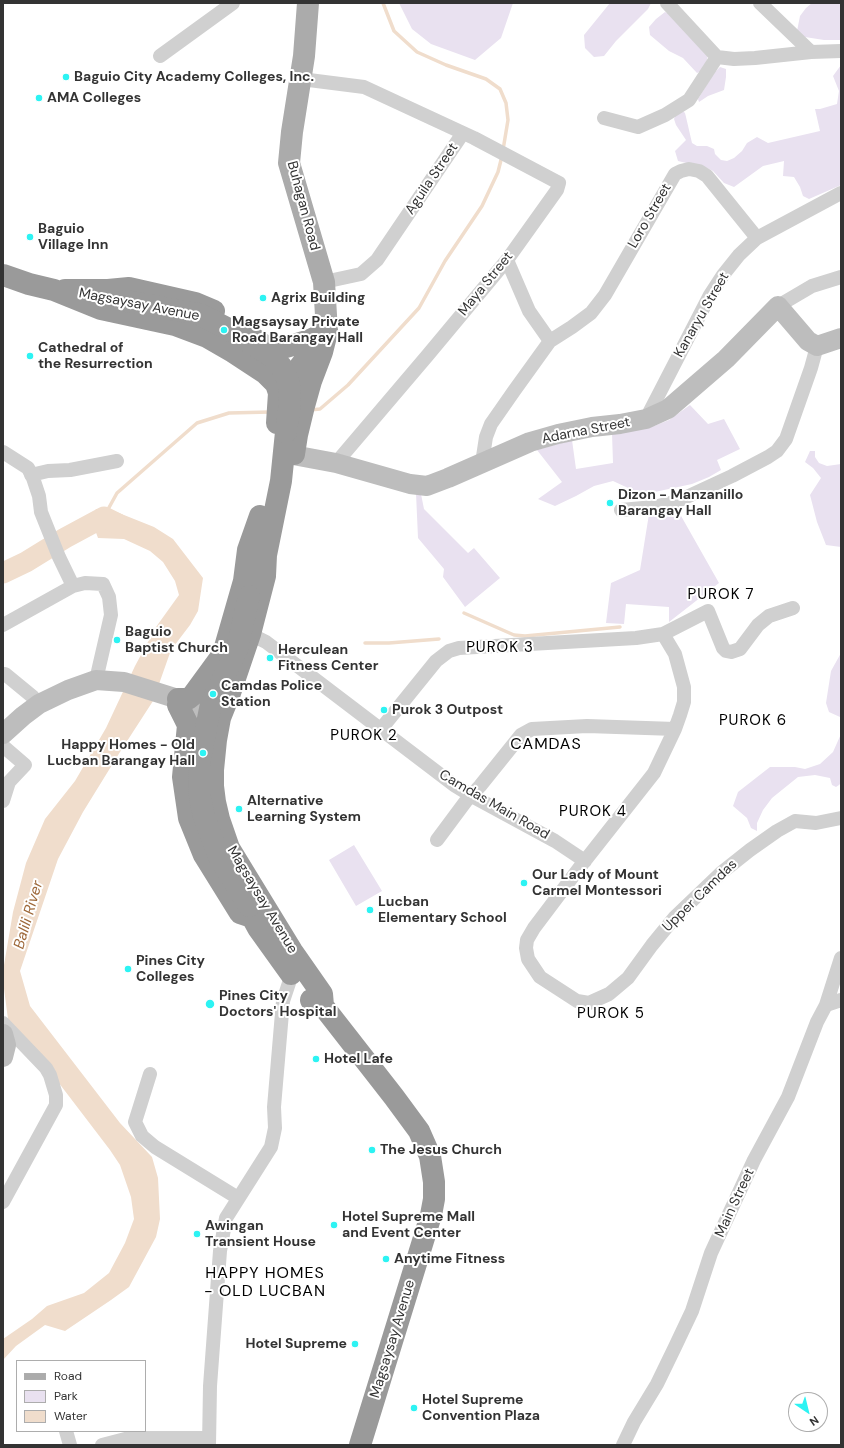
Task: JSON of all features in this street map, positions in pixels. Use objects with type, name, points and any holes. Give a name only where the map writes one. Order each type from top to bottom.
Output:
[{"type":"highway","name":"Magsaysay Avenue","points":[[3,275],[29,284],[54,290],[199,314],[225,326],[271,356],[284,372],[289,384],[290,403],[281,480],[263,561],[250,634],[220,718],[213,770],[214,802],[229,848],[292,951],[322,994],[323,1006]]},
{"type":"highway","name":"Magsaysay Avenue","points":[[54,290],[108,290],[129,288],[195,303],[217,312],[270,349],[276,350],[310,340],[318,348]]},
{"type":"highway","name":"Magsaysay Avenue","points":[[54,290],[101,309],[175,326],[207,337],[265,373],[276,384],[279,398],[276,433],[269,481],[260,516],[263,561],[249,596],[237,648],[212,704],[199,763],[200,797],[204,818],[219,856],[250,912],[312,1001],[323,1006],[394,1097],[419,1131],[430,1156],[434,1182],[434,1199],[431,1215],[360,1445]]},
{"type":"highway","points":[[265,373],[318,348]]},
{"type":"highway","points":[[279,398],[318,348]]},
{"type":"highway","name":"Buhagan Road","points":[[263,561],[278,555],[296,440],[318,348]]},
{"type":"highway","points":[[276,433],[289,428],[294,431],[296,440]]},
{"type":"highway","points":[[230,693],[211,702],[202,696],[200,692],[206,676],[223,654],[244,581],[248,550],[260,516]]},
{"type":"highway","points":[[173,700],[188,698],[193,695],[202,685]]},
{"type":"highway","points":[[173,700],[209,728],[216,740]]},
{"type":"highway","points":[[194,717],[183,777],[189,818],[204,856],[236,906],[240,912],[250,912]]},
{"type":"main road","name":"Buhagan Road","points":[[308,3],[304,56],[292,132],[289,163],[324,282],[318,348]]},
{"type":"street","points":[[160,56],[233,3]]},
{"type":"street","points":[[667,3],[717,57],[734,59],[755,58],[811,52],[841,51]]},
{"type":"street","points":[[760,3],[811,52]]},
{"type":"street","points":[[604,118],[638,127],[665,115],[689,100],[717,57]]},
{"type":"street","name":"Aguila Street","points":[[301,79],[364,87],[463,133],[377,260],[361,274],[324,282]]},
{"type":"street","name":"Maya Street","points":[[336,462],[507,260],[559,187],[559,184],[556,181],[487,144],[463,133]]},
{"type":"street","name":"Loro Street","points":[[482,463],[486,437],[491,424],[527,371],[550,341],[590,313],[605,295],[675,174],[689,169],[699,171],[707,176],[757,238]]},
{"type":"street","name":"Kanaryu Street","points":[[646,419],[710,295],[723,275],[739,255],[757,238],[841,193]]},
{"type":"street","points":[[507,260],[529,311],[550,341]]},
{"type":"street","name":"Adarna Street","points":[[296,440],[336,462],[410,484],[427,486],[530,442],[592,427],[646,419],[668,409],[726,360],[778,306],[812,286],[841,277]]},
{"type":"street","points":[[778,306],[808,341],[817,346],[841,338]]},
{"type":"street","points":[[621,510],[654,507],[678,501],[768,458],[777,451],[786,439],[811,368],[817,346]]},
{"type":"street","points":[[3,452],[28,468],[39,496],[41,512],[59,557],[73,586]]},
{"type":"street","points":[[31,475],[48,471],[70,470],[117,461]]},
{"type":"street","points":[[3,626],[73,586],[85,583],[102,584],[109,597],[110,615],[96,680]]},
{"type":"street","points":[[381,729],[436,661],[449,651],[459,648],[636,638],[663,634],[708,611],[723,648],[726,651],[731,652],[740,649],[758,625],[769,616],[793,608]]},
{"type":"street","name":"Camdas Main Road","points":[[250,634],[266,642],[432,769],[472,796],[555,841],[585,860]]},
{"type":"street","points":[[585,860],[654,773],[675,729],[684,702],[684,687],[675,654],[663,634]]},
{"type":"street","points":[[3,674],[5,674],[40,704]]},
{"type":"street","points":[[3,734],[23,716],[40,704],[68,690],[96,680],[124,682],[173,700]]},
{"type":"street","points":[[194,717],[220,718]]},
{"type":"street","points":[[437,840],[521,735],[532,728],[587,726],[675,729]]},
{"type":"street","points":[[3,746],[25,765],[10,782],[3,801]]},
{"type":"street","name":"Upper Camdas","points":[[585,860],[534,928],[526,948],[528,959],[540,977],[577,1001],[589,1003],[610,994],[628,978],[652,944],[675,917],[722,873],[750,850],[777,831],[795,821],[816,823],[841,818]]},
{"type":"street","name":"Main Street","points":[[623,1445],[634,1422],[657,1384],[674,1349],[692,1311],[711,1253],[754,1160],[788,1097],[817,1022],[826,1005],[841,958]]},
{"type":"street","points":[[102,1445],[129,1438],[209,1441],[210,1386],[220,1251],[226,1218],[271,1147],[275,1128],[274,1107],[283,1001],[292,974]]},
{"type":"street","points":[[826,1005],[841,1000]]},
{"type":"street","points":[[3,1023],[46,1068],[50,1075],[56,1095],[56,1105],[3,1202]]},
{"type":"street","points":[[3,1034],[6,1045],[3,1057]]},
{"type":"street","points":[[150,1074],[134,1122],[142,1136],[155,1146],[238,1198]]},
{"type":"street","points":[[66,1432],[70,1445]]},
{"type":"green space","points":[[399,3],[513,3],[501,38],[475,60],[431,44],[412,29]]},
{"type":"green space","points":[[610,3],[651,3],[648,9],[616,41],[604,56],[594,57],[585,48],[584,35]]},
{"type":"green space","points":[[812,3],[839,3],[841,5],[841,40],[824,40],[805,37],[797,31],[800,16]]},
{"type":"green space","points":[[665,12],[669,14],[708,55],[705,69],[697,73],[683,58],[669,51],[650,35],[649,27]]},
{"type":"green space","points":[[841,65],[841,185],[809,199],[803,196],[794,177],[783,176],[784,161],[763,166],[734,187],[724,183],[713,171],[707,168],[678,161],[675,151],[686,140],[676,125],[674,119],[676,114],[682,110],[685,113],[692,143],[697,146],[707,146],[714,149],[715,154],[721,160],[727,161],[734,158],[742,151],[747,143],[757,137],[768,143],[820,131],[815,109],[837,104],[839,91],[833,76]]},
{"type":"green space","points":[[720,67],[726,69],[724,90],[708,96],[699,102],[698,99],[712,75]]},
{"type":"green space","points":[[690,405],[708,424],[724,419],[740,449],[717,460],[721,470],[692,484],[650,493],[639,493],[613,481],[594,486],[555,506],[538,499],[562,482],[537,450],[572,440],[576,469],[613,463],[612,433],[654,426],[669,420]]},
{"type":"green space","points":[[810,451],[815,451],[815,457],[819,463],[827,466],[841,464],[841,547],[826,545],[817,522],[810,495],[821,478],[813,468],[805,462]]},
{"type":"green space","points":[[416,493],[421,494],[424,509],[468,553],[474,548],[500,578],[465,607],[443,577],[444,569],[418,538]]},
{"type":"green space","points":[[676,507],[719,583],[669,622],[669,607],[626,604],[624,624],[606,623],[611,583],[640,570],[649,514]]},
{"type":"green space","points":[[841,653],[841,721],[840,717],[829,712],[826,703],[831,671]]},
{"type":"green space","points":[[841,734],[841,783],[836,787],[832,785],[830,778],[815,775],[798,777],[772,798],[763,810],[757,823],[757,831],[751,828],[747,818],[733,806],[738,792],[770,767],[795,767],[805,769],[820,764],[833,752]]},
{"type":"green space","points":[[354,845],[382,891],[356,906],[329,860]]},
{"type":"water","name":"Balili River","points":[[96,509],[114,511],[154,527],[173,539],[203,578],[198,611],[190,625],[171,650],[153,701],[83,812],[58,859],[20,971],[30,1006],[120,1123],[152,1157],[158,1178],[160,1219],[156,1237],[129,1287],[65,1331],[45,1325],[16,1346],[3,1360],[3,1339],[32,1319],[47,1306],[84,1293],[109,1273],[125,1243],[134,1219],[131,1197],[120,1165],[36,1053],[9,1027],[3,981],[3,971],[13,912],[26,863],[45,819],[75,781],[106,728],[135,666],[156,627],[179,595],[175,581],[163,562],[150,551],[124,539],[98,538],[91,519]]},
{"type":"waterway","points":[[383,3],[394,31],[417,52],[446,65],[486,79],[500,89],[506,103],[508,120],[503,150]]},
{"type":"waterway","points":[[310,410],[320,409],[348,385],[419,308],[445,261],[482,206],[498,172],[502,156]]},
{"type":"waterway","points":[[106,513],[117,493],[197,423],[229,413],[270,412]]},
{"type":"waterway","points":[[3,573],[26,562],[65,538],[104,517],[118,524]]},
{"type":"waterway","points":[[464,613],[514,635],[525,636],[620,627]]},
{"type":"waterway","points":[[365,643],[389,643],[439,639]]},
{"type":"place","name":"Baguio City Academy Colleges, Inc.","points":[[66,77]]},
{"type":"place","name":"AMA Colleges","points":[[39,98]]},
{"type":"place","name":"Baguio Village Inn","points":[[30,237]]},
{"type":"place","name":"Agrix Building","points":[[263,298]]},
{"type":"place","name":"Magsaysay Private Road Barangay Hall","points":[[224,330]]},
{"type":"place","name":"Cathedral of the Resurrection","points":[[30,356]]},
{"type":"place","name":"Dizon - Manzanillo Barangay Hall","points":[[610,503]]},
{"type":"place","name":"Baguio Baptist Church","points":[[117,640]]},
{"type":"place","name":"Herculean Fitness Center","points":[[270,658]]},
{"type":"place","name":"Camdas Police Station","points":[[213,694]]},
{"type":"place","name":"Purok 3 Outpost","points":[[384,710]]},
{"type":"place","name":"Happy Homes - Old Lucban Barangay Hall","points":[[203,753]]},
{"type":"place","name":"Alternative Learning System","points":[[239,809]]},
{"type":"place","name":"Our Lady of Mount Carmel Montessori","points":[[524,883]]},
{"type":"place","name":"Lucban Elementary School","points":[[370,910]]},
{"type":"place","name":"Pines City Colleges","points":[[128,969]]},
{"type":"place","name":"Pines City Doctors' Hospital","points":[[210,1004]]},
{"type":"place","name":"Hotel Lafe","points":[[316,1059]]},
{"type":"place","name":"The Jesus Church","points":[[372,1150]]},
{"type":"place","name":"Hotel Supreme Mall and Event Center","points":[[334,1225]]},
{"type":"place","name":"Awingan Transient House","points":[[197,1234]]},
{"type":"place","name":"Anytime Fitness","points":[[386,1259]]},
{"type":"place","name":"Hotel Supreme","points":[[355,1344]]},
{"type":"place","name":"Hotel Supreme Convention Plaza","points":[[414,1408]]},
{"type":"district","name":"PUROK 7","points":[[721,595]]},
{"type":"district","name":"PUROK 3","points":[[500,648]]},
{"type":"district","name":"PUROK 6","points":[[753,721]]},
{"type":"district","name":"PUROK 2","points":[[364,736]]},
{"type":"district","name":"CAMDAS","points":[[546,745]]},
{"type":"district","name":"PUROK 4","points":[[593,812]]},
{"type":"district","name":"PUROK 5","points":[[611,1014]]},
{"type":"district","name":"HAPPY HOMES - OLD LUCBAN","points":[[265,1283]]}]
